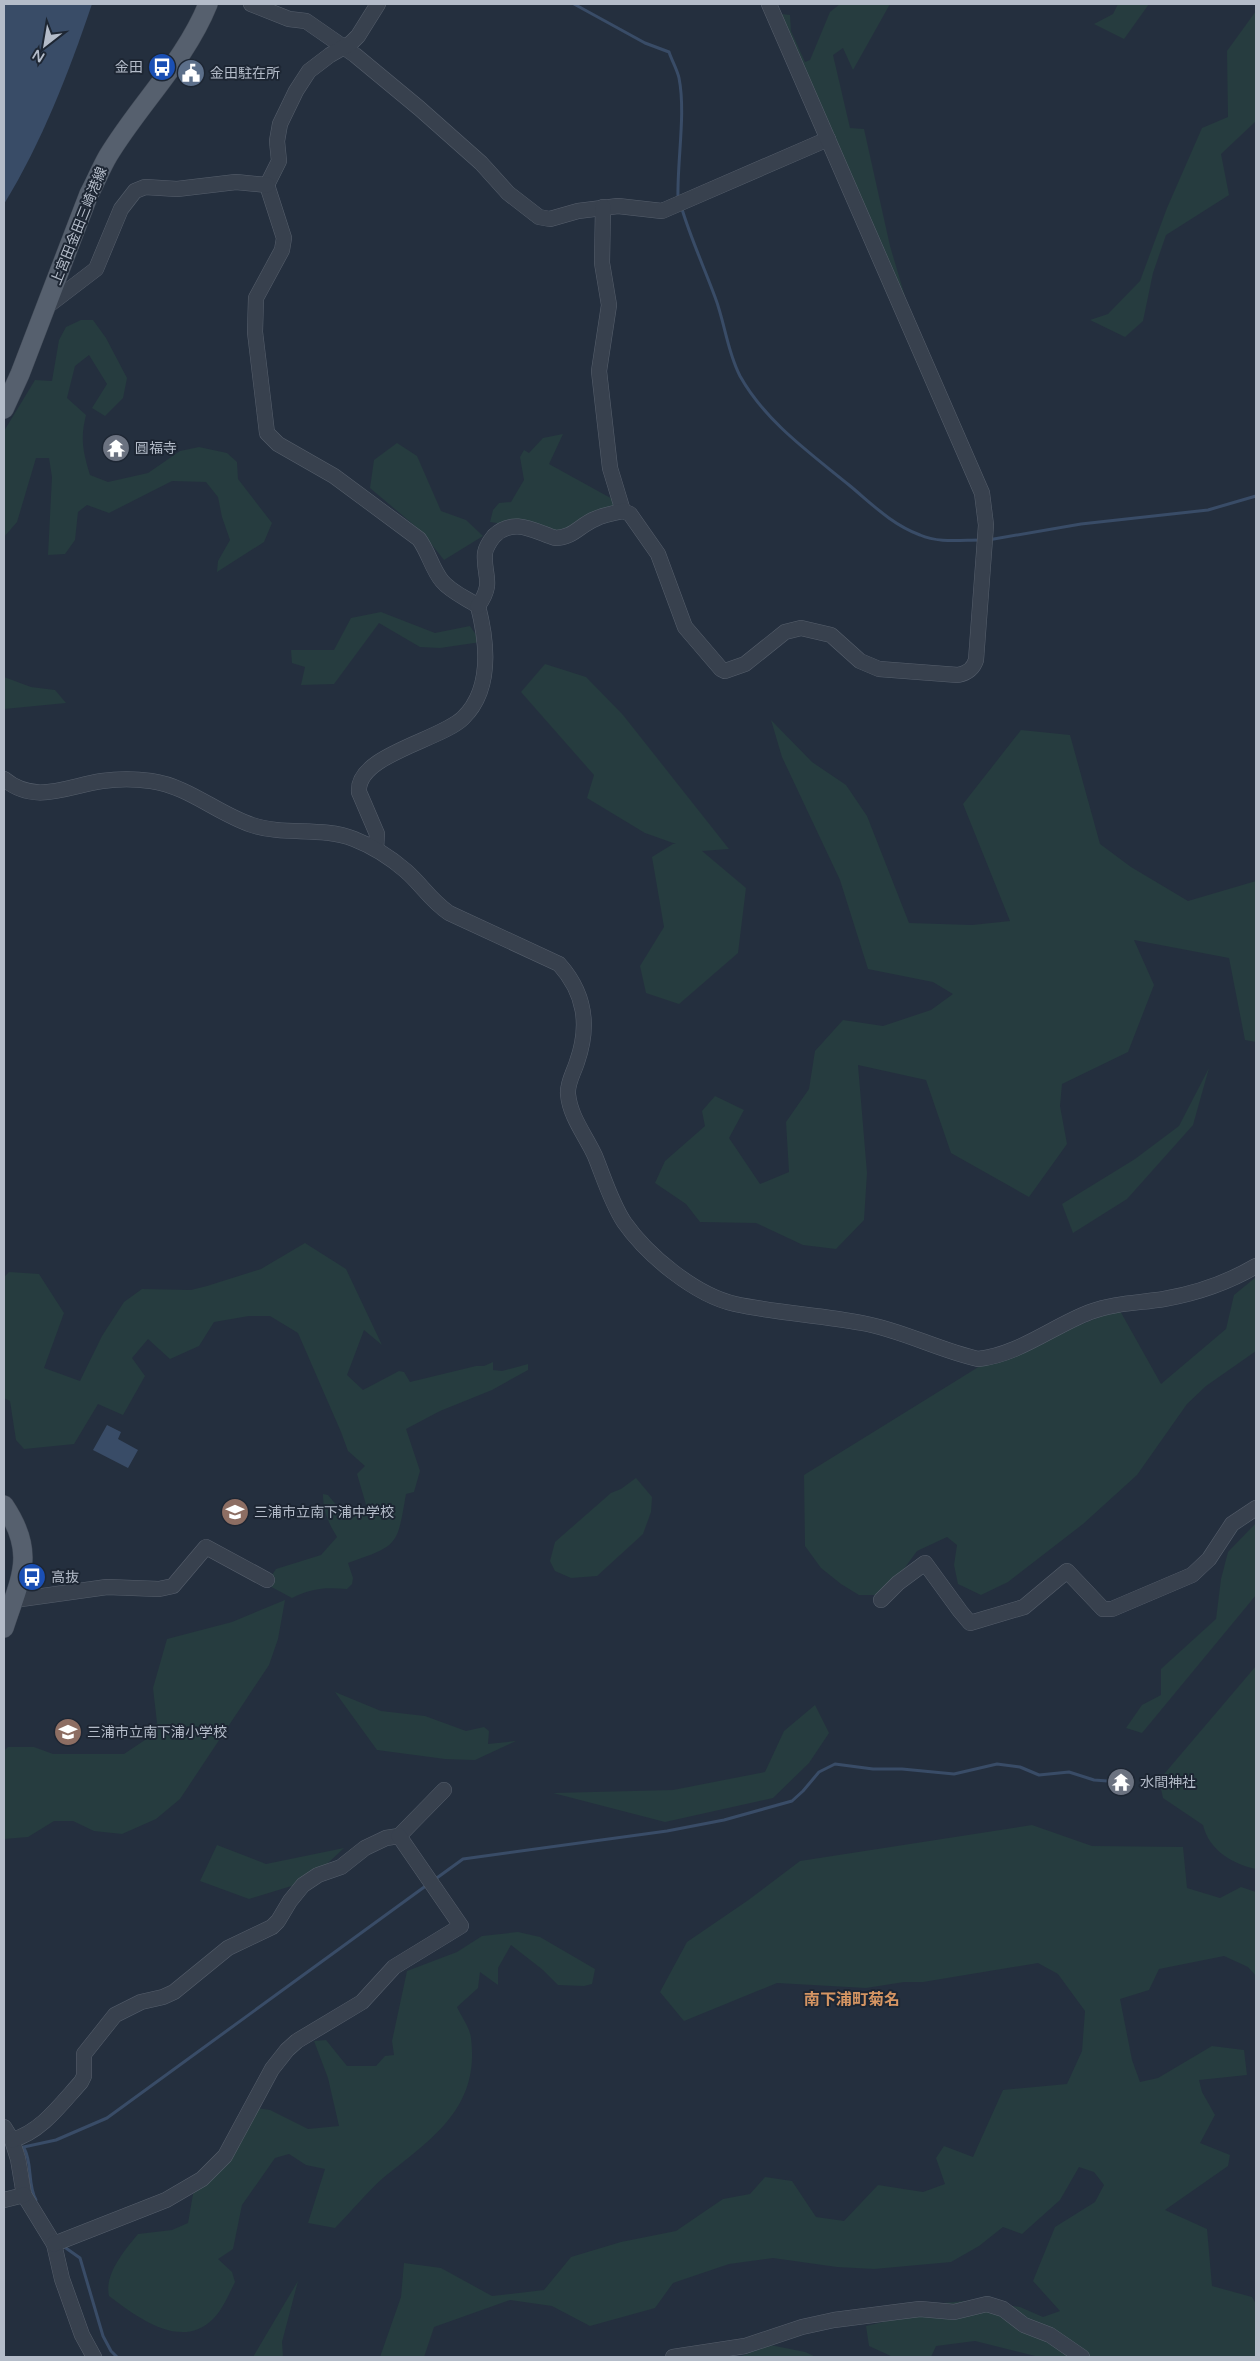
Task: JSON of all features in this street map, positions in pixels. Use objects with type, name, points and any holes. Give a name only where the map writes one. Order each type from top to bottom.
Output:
[{"type":"main road","name":"上宮田金田三崎港線","points":[[4,410],[89,194],[108,156],[186,48],[201,22],[208,4]]},
{"type":"main road","points":[[4,1506],[15,1523],[23,1556],[23,1570],[4,1628]]},
{"type":"street","points":[[251,4],[289,19],[306,22],[355,55],[482,163],[508,193],[539,217],[550,219],[578,211],[618,206],[662,211],[828,139]]},
{"type":"street","points":[[378,4],[358,36],[351,43],[342,47],[309,71],[296,91],[280,124],[277,141],[279,161],[267,185],[284,238],[282,250],[256,298],[255,332],[267,433],[278,444],[328,472],[408,529],[428,552],[442,582],[478,606]]},
{"type":"street","points":[[376,849],[377,834],[359,792],[358,785],[374,766],[402,749],[455,725],[470,710],[479,690],[486,653],[478,606],[488,587],[485,555],[487,548],[499,531],[507,526],[515,525],[555,538],[562,538],[575,533],[586,523],[596,518],[622,510],[630,514],[658,554],[685,627],[712,660],[725,671],[745,664],[785,632],[801,628],[831,635],[860,661],[878,669],[958,675],[966,673],[974,667],[985,539],[985,504],[982,493],[769,4]]},
{"type":"street","points":[[45,308],[96,269],[121,209],[134,191],[145,187],[177,189],[236,182],[267,185]]},
{"type":"street","points":[[603,207],[602,263],[609,304],[599,370],[610,468],[622,510]]},
{"type":"street","points":[[4,779],[22,789],[40,793],[58,792],[104,781],[152,781],[180,791],[251,825],[269,829],[308,830],[352,838],[376,849],[405,870],[434,902],[449,913],[559,964],[572,979],[585,1022],[582,1050],[568,1086],[568,1094],[580,1129],[593,1153],[617,1209],[638,1240],[673,1271],[700,1290],[734,1304],[864,1323],[978,1358],[988,1358],[1017,1348],[1106,1306],[1163,1299],[1206,1290],[1225,1283],[1256,1266]]},
{"type":"street","points":[[881,1600],[898,1583],[925,1563],[970,1623],[1024,1607],[1067,1571],[1104,1609],[1112,1609],[1192,1575],[1209,1559],[1232,1524],[1256,1508]]},
{"type":"street","points":[[14,1600],[107,1586],[159,1589],[173,1586],[206,1546],[267,1580]]},
{"type":"street","points":[[8,2133],[26,2136],[38,2127],[81,2082],[84,2076],[84,2054],[115,2015],[141,2002],[164,1997],[174,1992],[228,1948],[272,1927],[278,1921],[290,1900],[311,1879],[341,1868],[365,1848],[379,1841],[399,1836],[444,1790]]},
{"type":"street","points":[[59,2242],[166,2200],[194,2185],[218,2165],[225,2156],[272,2069],[287,2050],[297,2041],[362,2002],[394,1967],[461,1926],[399,1836]]},
{"type":"street","points":[[8,2133],[18,2159],[24,2195],[59,2242],[62,2279],[82,2335],[94,2357]]},
{"type":"street","points":[[4,2200],[24,2195]]},
{"type":"street","points":[[673,2357],[745,2346],[826,2322],[920,2309],[954,2312],[986,2304],[1003,2310],[1024,2325],[1050,2335],[1082,2357]]},
{"type":"green space","points":[[840,4],[890,4],[853,70],[843,48],[833,55],[850,128],[864,129],[890,246],[912,320],[782,26],[782,14],[790,15],[791,31],[805,62],[810,60],[830,12]]},
{"type":"green space","points":[[1118,4],[1149,4],[1124,39],[1094,24],[1113,14]]},
{"type":"green space","points":[[1256,11],[1256,121],[1221,154],[1229,195],[1166,235],[1153,273],[1143,321],[1125,337],[1090,320],[1108,314],[1140,281],[1167,208],[1202,128],[1228,117],[1227,51]]},
{"type":"green space","points":[[81,320],[93,320],[106,338],[127,378],[123,398],[105,416],[92,408],[107,384],[89,355],[75,366],[67,398],[86,415],[83,445],[90,475],[108,482],[148,473],[180,451],[199,447],[227,453],[237,462],[238,479],[272,523],[264,542],[217,572],[218,561],[230,540],[222,517],[218,497],[206,482],[172,481],[109,513],[87,505],[78,512],[75,540],[65,554],[48,555],[52,477],[49,458],[36,458],[17,522],[4,537],[4,431],[35,380],[52,381],[59,340],[66,327]]},
{"type":"green space","points":[[563,434],[549,464],[616,501],[617,505],[581,518],[570,529],[561,533],[490,522],[493,510],[499,503],[511,502],[524,480],[520,457],[524,450],[529,453],[543,438]]},
{"type":"green space","points":[[397,443],[417,456],[441,511],[466,520],[483,536],[444,560],[421,531],[370,488],[374,460]]},
{"type":"green space","points":[[381,612],[435,633],[470,626],[481,642],[440,648],[420,647],[379,623],[334,684],[301,685],[305,667],[292,663],[291,650],[334,650],[351,618]]},
{"type":"green space","points":[[545,664],[586,677],[623,715],[729,849],[702,851],[746,888],[738,953],[679,1004],[646,993],[640,966],[664,927],[652,857],[676,844],[645,833],[587,798],[594,775],[521,692]]},
{"type":"green space","points":[[4,677],[31,687],[55,690],[66,703],[4,709]]},
{"type":"green space","points":[[771,720],[812,762],[846,785],[867,816],[909,923],[972,925],[1010,921],[963,804],[1021,730],[1070,735],[1100,844],[1131,867],[1188,901],[1256,881],[1256,1042],[1245,1040],[1229,958],[1134,940],[1154,985],[1128,1052],[1062,1084],[1060,1106],[1067,1144],[1029,1197],[951,1153],[926,1080],[858,1065],[867,1173],[864,1220],[836,1249],[803,1245],[756,1223],[700,1222],[686,1204],[655,1183],[665,1161],[705,1126],[702,1111],[715,1096],[744,1110],[729,1138],[760,1184],[789,1172],[786,1122],[809,1089],[815,1051],[843,1020],[883,1026],[931,1010],[953,994],[933,982],[868,969],[840,880],[782,757]]},
{"type":"green space","points":[[1209,1068],[1193,1125],[1127,1199],[1073,1233],[1062,1204],[1135,1159],[1179,1126]]},
{"type":"green space","points":[[305,1243],[346,1269],[382,1345],[364,1330],[347,1375],[363,1390],[399,1371],[404,1372],[410,1382],[476,1366],[484,1366],[493,1362],[493,1370],[502,1371],[528,1364],[528,1370],[492,1390],[440,1411],[406,1429],[420,1471],[414,1492],[406,1494],[400,1524],[393,1541],[377,1552],[348,1563],[353,1578],[352,1584],[347,1589],[319,1589],[292,1598],[266,1584],[276,1569],[321,1555],[337,1537],[327,1516],[323,1494],[328,1495],[347,1518],[351,1519],[367,1508],[357,1474],[365,1466],[348,1451],[298,1333],[270,1316],[249,1316],[214,1322],[199,1346],[170,1359],[148,1339],[132,1358],[145,1376],[123,1415],[98,1404],[74,1444],[24,1449],[16,1440],[10,1401],[4,1398],[4,1277],[9,1272],[39,1274],[64,1313],[44,1368],[80,1381],[102,1336],[124,1302],[142,1289],[191,1290],[207,1286],[261,1269]]},
{"type":"green space","points":[[1256,1277],[1256,1351],[1206,1386],[1187,1404],[1137,1475],[1083,1524],[1008,1582],[981,1595],[958,1584],[954,1565],[957,1545],[947,1537],[917,1551],[893,1584],[880,1595],[859,1595],[821,1568],[805,1546],[804,1475],[980,1366],[1119,1309],[1161,1384],[1226,1329],[1234,1295]]},
{"type":"green space","points":[[636,1478],[652,1497],[651,1512],[643,1534],[597,1576],[571,1578],[555,1571],[550,1561],[555,1542],[611,1493],[621,1489]]},
{"type":"green space","points":[[1256,1523],[1256,1595],[1142,1733],[1126,1728],[1142,1705],[1161,1695],[1161,1669],[1216,1619],[1221,1579],[1228,1552]]},
{"type":"green space","points":[[285,1600],[278,1639],[269,1665],[180,1799],[156,1819],[122,1834],[94,1831],[73,1821],[54,1821],[28,1837],[4,1839],[4,1751],[8,1747],[34,1747],[53,1754],[124,1754],[145,1740],[157,1723],[153,1688],[167,1639],[232,1622]]},
{"type":"green space","points":[[1256,1666],[1256,1869],[1238,1864],[1216,1849],[1210,1842],[1203,1825],[1163,1798],[1159,1780]]},
{"type":"green space","points":[[335,1692],[381,1711],[425,1716],[466,1731],[484,1727],[489,1731],[488,1744],[516,1741],[475,1760],[445,1759],[377,1750]]},
{"type":"green space","points":[[815,1705],[829,1733],[809,1763],[773,1798],[665,1822],[553,1793],[673,1790],[765,1772],[784,1731]]},
{"type":"green space","points":[[1032,1825],[1092,1846],[1183,1847],[1187,1888],[1220,1898],[1241,1887],[1256,1892],[1256,1976],[1248,1967],[1224,1956],[1159,1969],[1149,1990],[1120,1999],[1132,2060],[1140,2082],[1158,2078],[1212,2046],[1244,2050],[1247,2075],[1199,2080],[1202,2092],[1215,2115],[1200,2143],[1230,2155],[1228,2166],[1165,2210],[1207,2229],[1212,2286],[1252,2297],[1256,2304],[1256,2357],[1039,2357],[975,2341],[936,2346],[931,2357],[893,2357],[869,2346],[866,2326],[917,2314],[932,2304],[976,2300],[1020,2307],[1043,2317],[1060,2311],[1033,2281],[1055,2227],[1095,2202],[1104,2185],[1094,2172],[1079,2167],[1060,2200],[1022,2234],[1003,2227],[979,2246],[951,2262],[874,2269],[837,2267],[773,2258],[729,2264],[673,2283],[655,2308],[590,2326],[552,2306],[510,2300],[434,2327],[424,2357],[380,2357],[401,2297],[404,2263],[441,2268],[492,2296],[544,2290],[571,2257],[621,2242],[676,2231],[723,2199],[750,2194],[765,2177],[792,2181],[816,2217],[844,2221],[878,2185],[923,2192],[945,2184],[936,2158],[944,2146],[973,2157],[1003,2090],[1067,2084],[1082,2051],[1085,2011],[1058,1974],[1038,1963],[923,1982],[904,1982],[866,1988],[777,1983],[684,2021],[660,1992],[687,1942],[747,1901],[800,1861]]},
{"type":"green space","points":[[217,1845],[266,1864],[344,1848],[327,1864],[298,1884],[249,1899],[200,1881]]},
{"type":"green space","points":[[518,1932],[540,1937],[595,1969],[592,1984],[584,1986],[558,1985],[543,1970],[511,1945],[498,1968],[498,1985],[480,1972],[478,1988],[457,2007],[470,2034],[472,2063],[468,2084],[460,2103],[434,2135],[383,2178],[335,2228],[308,2223],[325,2169],[306,2165],[289,2154],[275,2158],[242,2205],[233,2249],[218,2259],[232,2272],[235,2282],[223,2306],[213,2319],[200,2328],[187,2332],[173,2331],[146,2321],[109,2296],[108,2288],[113,2271],[122,2255],[138,2234],[172,2230],[188,2223],[193,2194],[228,2160],[257,2108],[270,2110],[308,2129],[339,2126],[328,2078],[314,2041],[326,2040],[347,2066],[376,2066],[385,2056],[394,2055],[392,2041],[407,1971],[457,1952],[482,1936]]},
{"type":"green space","points":[[298,2281],[282,2342],[283,2357],[253,2357]]},
{"type":"green space","points":[[770,2345],[805,2352],[816,2357],[739,2357]]},
{"type":"water","points":[[4,4],[92,4],[54,106],[31,156],[4,204]]},
{"type":"water","points":[[107,1425],[121,1432],[118,1439],[138,1450],[128,1468],[93,1450]]},
{"type":"waterway","points":[[574,4],[645,43],[669,52],[678,75],[682,106],[678,198]]},
{"type":"waterway","points":[[682,209],[711,286],[729,347],[740,376],[762,408],[804,448],[882,513],[900,525],[927,538],[980,540]]},
{"type":"waterway","points":[[988,540],[1081,524],[1208,510],[1256,496]]},
{"type":"waterway","points":[[434,1880],[463,1859],[667,1831],[724,1820],[792,1801],[819,1772],[835,1764],[873,1769],[902,1769],[954,1774],[997,1764],[1020,1767],[1039,1775],[1069,1772],[1094,1780],[1121,1782]]},
{"type":"waterway","points":[[19,2148],[56,2140],[107,2118],[427,1885]]},
{"type":"waterway","points":[[24,2148],[27,2154],[33,2194],[36,2200]]},
{"type":"waterway","points":[[63,2246],[80,2258],[103,2336],[111,2351],[117,2357]]},
{"type":"place","name":"金田","points":[[162,67]]},
{"type":"place","name":"金田駐在所","points":[[191,73]]},
{"type":"place","name":"圓福寺","points":[[116,448]]},
{"type":"place","name":"三浦市立南下浦中学校","points":[[235,1512]]},
{"type":"place","name":"高抜","points":[[32,1577]]},
{"type":"place","name":"三浦市立南下浦小学校","points":[[68,1732]]},
{"type":"place","name":"水間神社","points":[[1121,1782]]},
{"type":"district","name":"南下浦町菊名","points":[[852,2000]]}]
